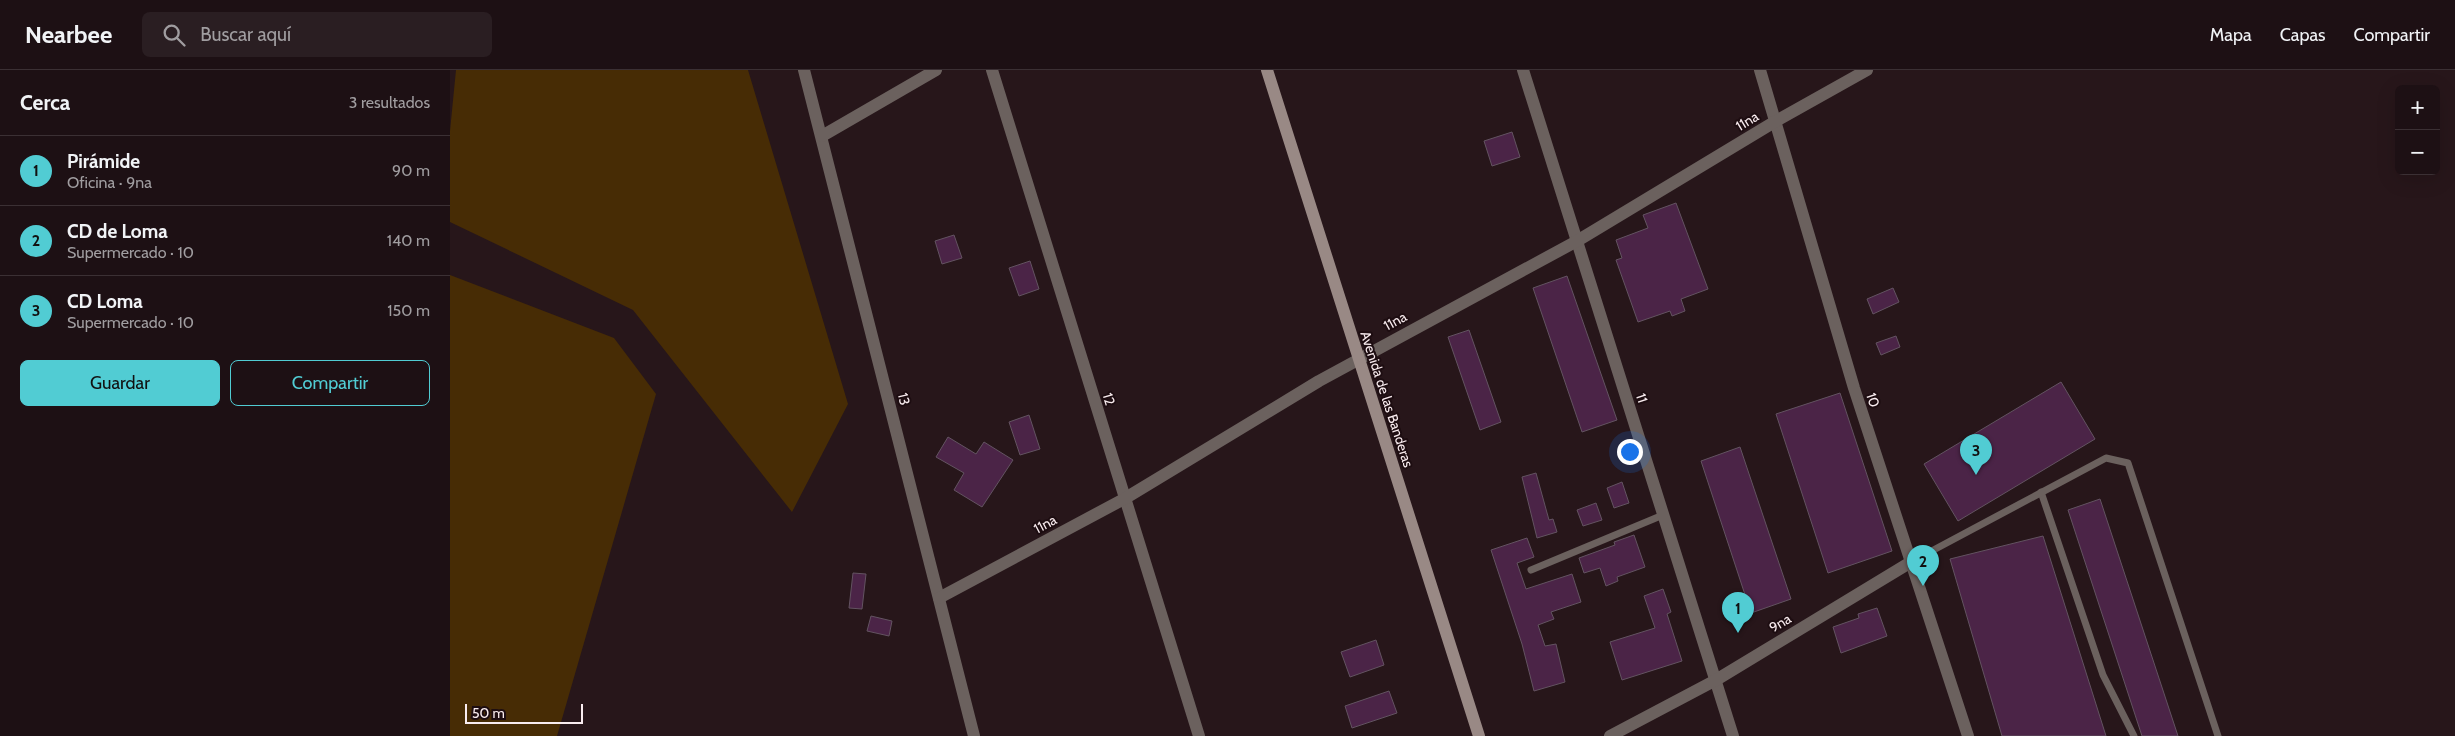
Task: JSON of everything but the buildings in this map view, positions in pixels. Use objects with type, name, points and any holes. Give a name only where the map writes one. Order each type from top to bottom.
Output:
[{"type":"street","name":"13","points":[[804,70],[974,736]]},
{"type":"street","points":[[822,136],[936,70]]},
{"type":"street","name":"12","points":[[992,70],[1199,736]]},
{"type":"street","name":"Avenida de las Banderas","points":[[1267,70],[1479,736]]},
{"type":"street","name":"11","points":[[1522,70],[1733,736]]},
{"type":"street","name":"10","points":[[1760,70],[1854,388],[1968,736]]},
{"type":"street","name":"11na","points":[[939,598],[1124,498],[1320,381],[1398,337],[1577,241],[1776,121],[1866,70]]},
{"type":"street","name":"9na","points":[[1610,736],[1716,680],[1911,562]]},
{"type":"lane","points":[[1911,562],[2106,458],[2128,463],[2218,736]]},
{"type":"lane","points":[[2042,492],[2104,675],[2134,736]]},
{"type":"lane","points":[[1531,570],[1664,515]]},
{"type":"shaded area","points":[[456,70],[748,70],[848,404],[792,512],[633,310],[450,222],[450,131]]},
{"type":"shaded area","points":[[450,275],[614,338],[656,394],[557,736],[450,736]]},
{"type":"place","name":"CD Loma","points":[[1976,475]]},
{"type":"place","name":"CD de Loma","points":[[1923,586]]},
{"type":"place","name":"Pirámide","points":[[1738,633]]}]
